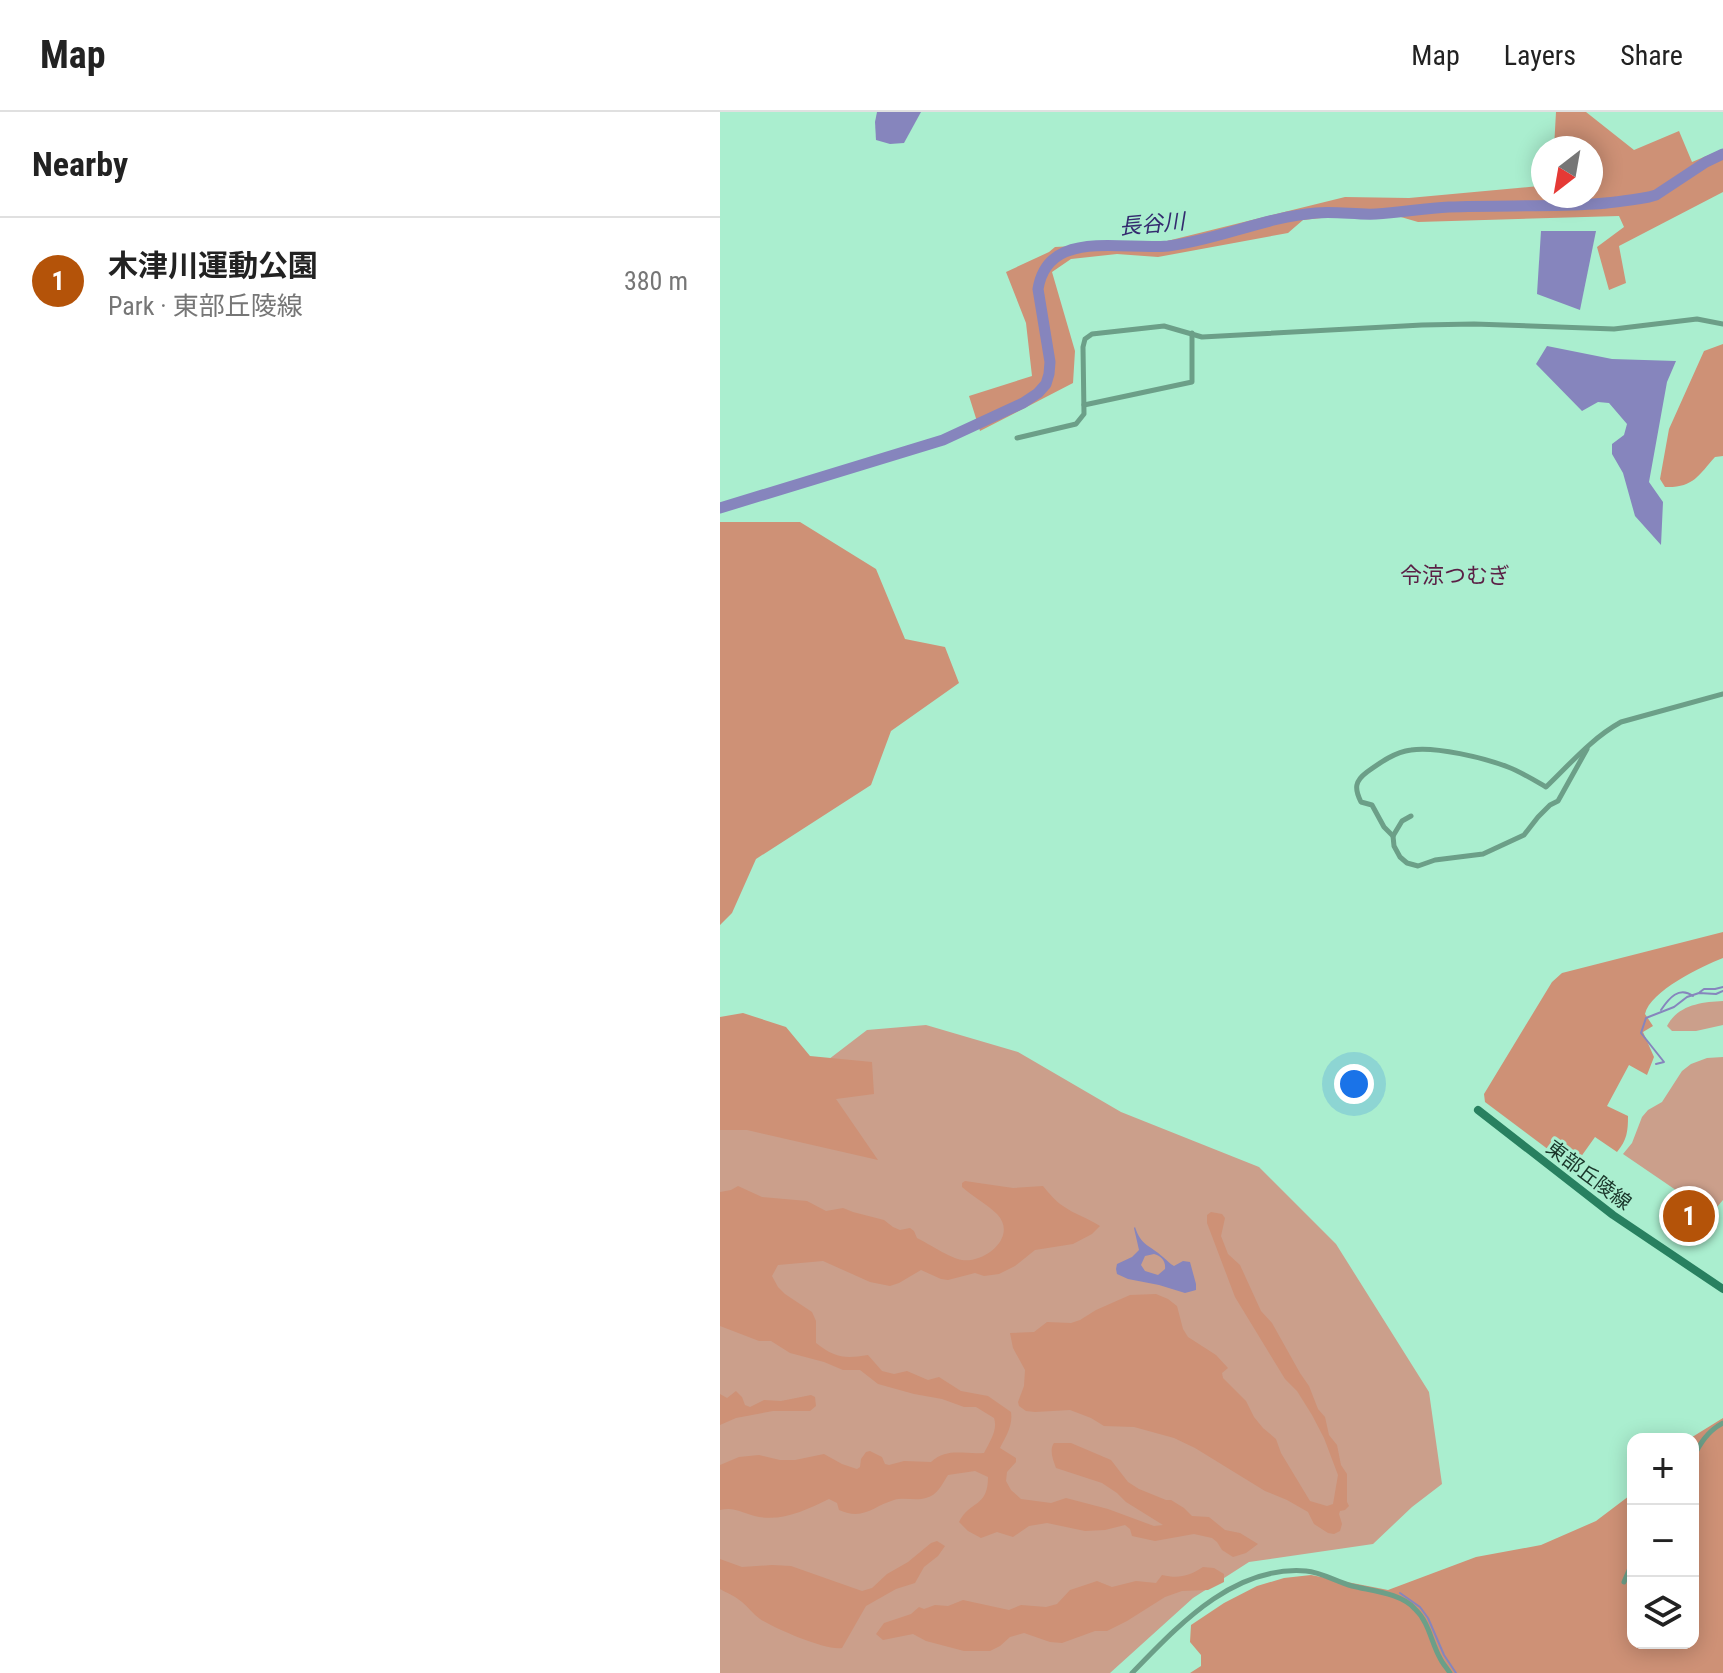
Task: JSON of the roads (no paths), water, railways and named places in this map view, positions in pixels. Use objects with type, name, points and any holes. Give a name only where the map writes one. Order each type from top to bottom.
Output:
[{"type":"street","points":[[1017,438],[1076,424],[1084,414],[1083,347],[1085,339],[1092,334],[1164,326],[1202,337],[1435,324],[1614,329],[1697,319],[1723,324]]},
{"type":"street","points":[[1084,405],[1192,382],[1192,333]]},
{"type":"street","points":[[1393,836],[1384,827],[1372,805],[1361,802],[1355,785],[1359,778],[1392,756],[1421,749],[1462,755],[1507,766],[1546,787],[1590,744],[1621,722],[1723,694]]},
{"type":"street","points":[[1411,816],[1402,821],[1393,836],[1394,846],[1407,863],[1418,866],[1435,860],[1483,854],[1524,835],[1550,805],[1558,801],[1590,744]]},
{"type":"street","name":"東部丘陵線","points":[[1478,1110],[1613,1215],[1723,1289]]},
{"type":"street","points":[[1699,1445],[1723,1423]]},
{"type":"street","points":[[1132,1673],[1176,1627],[1232,1586],[1266,1574],[1307,1571],[1409,1603],[1424,1620],[1439,1658],[1450,1673]]},
{"type":"street","points":[[1624,1582],[1627,1575]]},
{"type":"water","points":[[877,112],[921,112],[904,143],[890,144],[876,140]]},
{"type":"water","points":[[1541,231],[1596,231],[1580,310],[1537,294]]},
{"type":"water","points":[[1547,346],[1612,359],[1676,361],[1667,382],[1649,482],[1663,502],[1661,545],[1635,516],[1623,473],[1612,454],[1612,444],[1624,435],[1627,424],[1609,403],[1598,402],[1582,411],[1536,364]]},
{"type":"water","points":[[1134,1228],[1143,1242],[1174,1266],[1183,1261],[1190,1262],[1196,1290],[1185,1293],[1117,1274],[1117,1264],[1139,1250]],"holes":[[[1154,1254],[1162,1259],[1165,1266],[1158,1275],[1145,1271],[1141,1265],[1145,1256]]]},
{"type":"waterway","name":"長谷川","points":[[720,508],[943,440],[1038,393],[1046,384],[1050,362],[1038,289],[1047,266],[1065,252],[1089,246],[1168,246],[1278,219],[1316,213],[1376,214],[1449,207],[1601,204],[1649,197],[1723,154]]},
{"type":"waterway","points":[[1700,992],[1723,987]]},
{"type":"waterway","points":[[1656,1064],[1664,1062],[1641,1033],[1646,1018],[1674,1007],[1687,997],[1723,991]]},
{"type":"waterway","points":[[1661,1010],[1679,993],[1693,996]]},
{"type":"waterway","points":[[1400,1593],[1420,1607],[1428,1618],[1444,1655],[1456,1673]]},
{"type":"place","name":"木津川運動公園","points":[[1689,1216]]},
{"type":"district","name":"令涼つむぎ","points":[[1455,575]]}]
